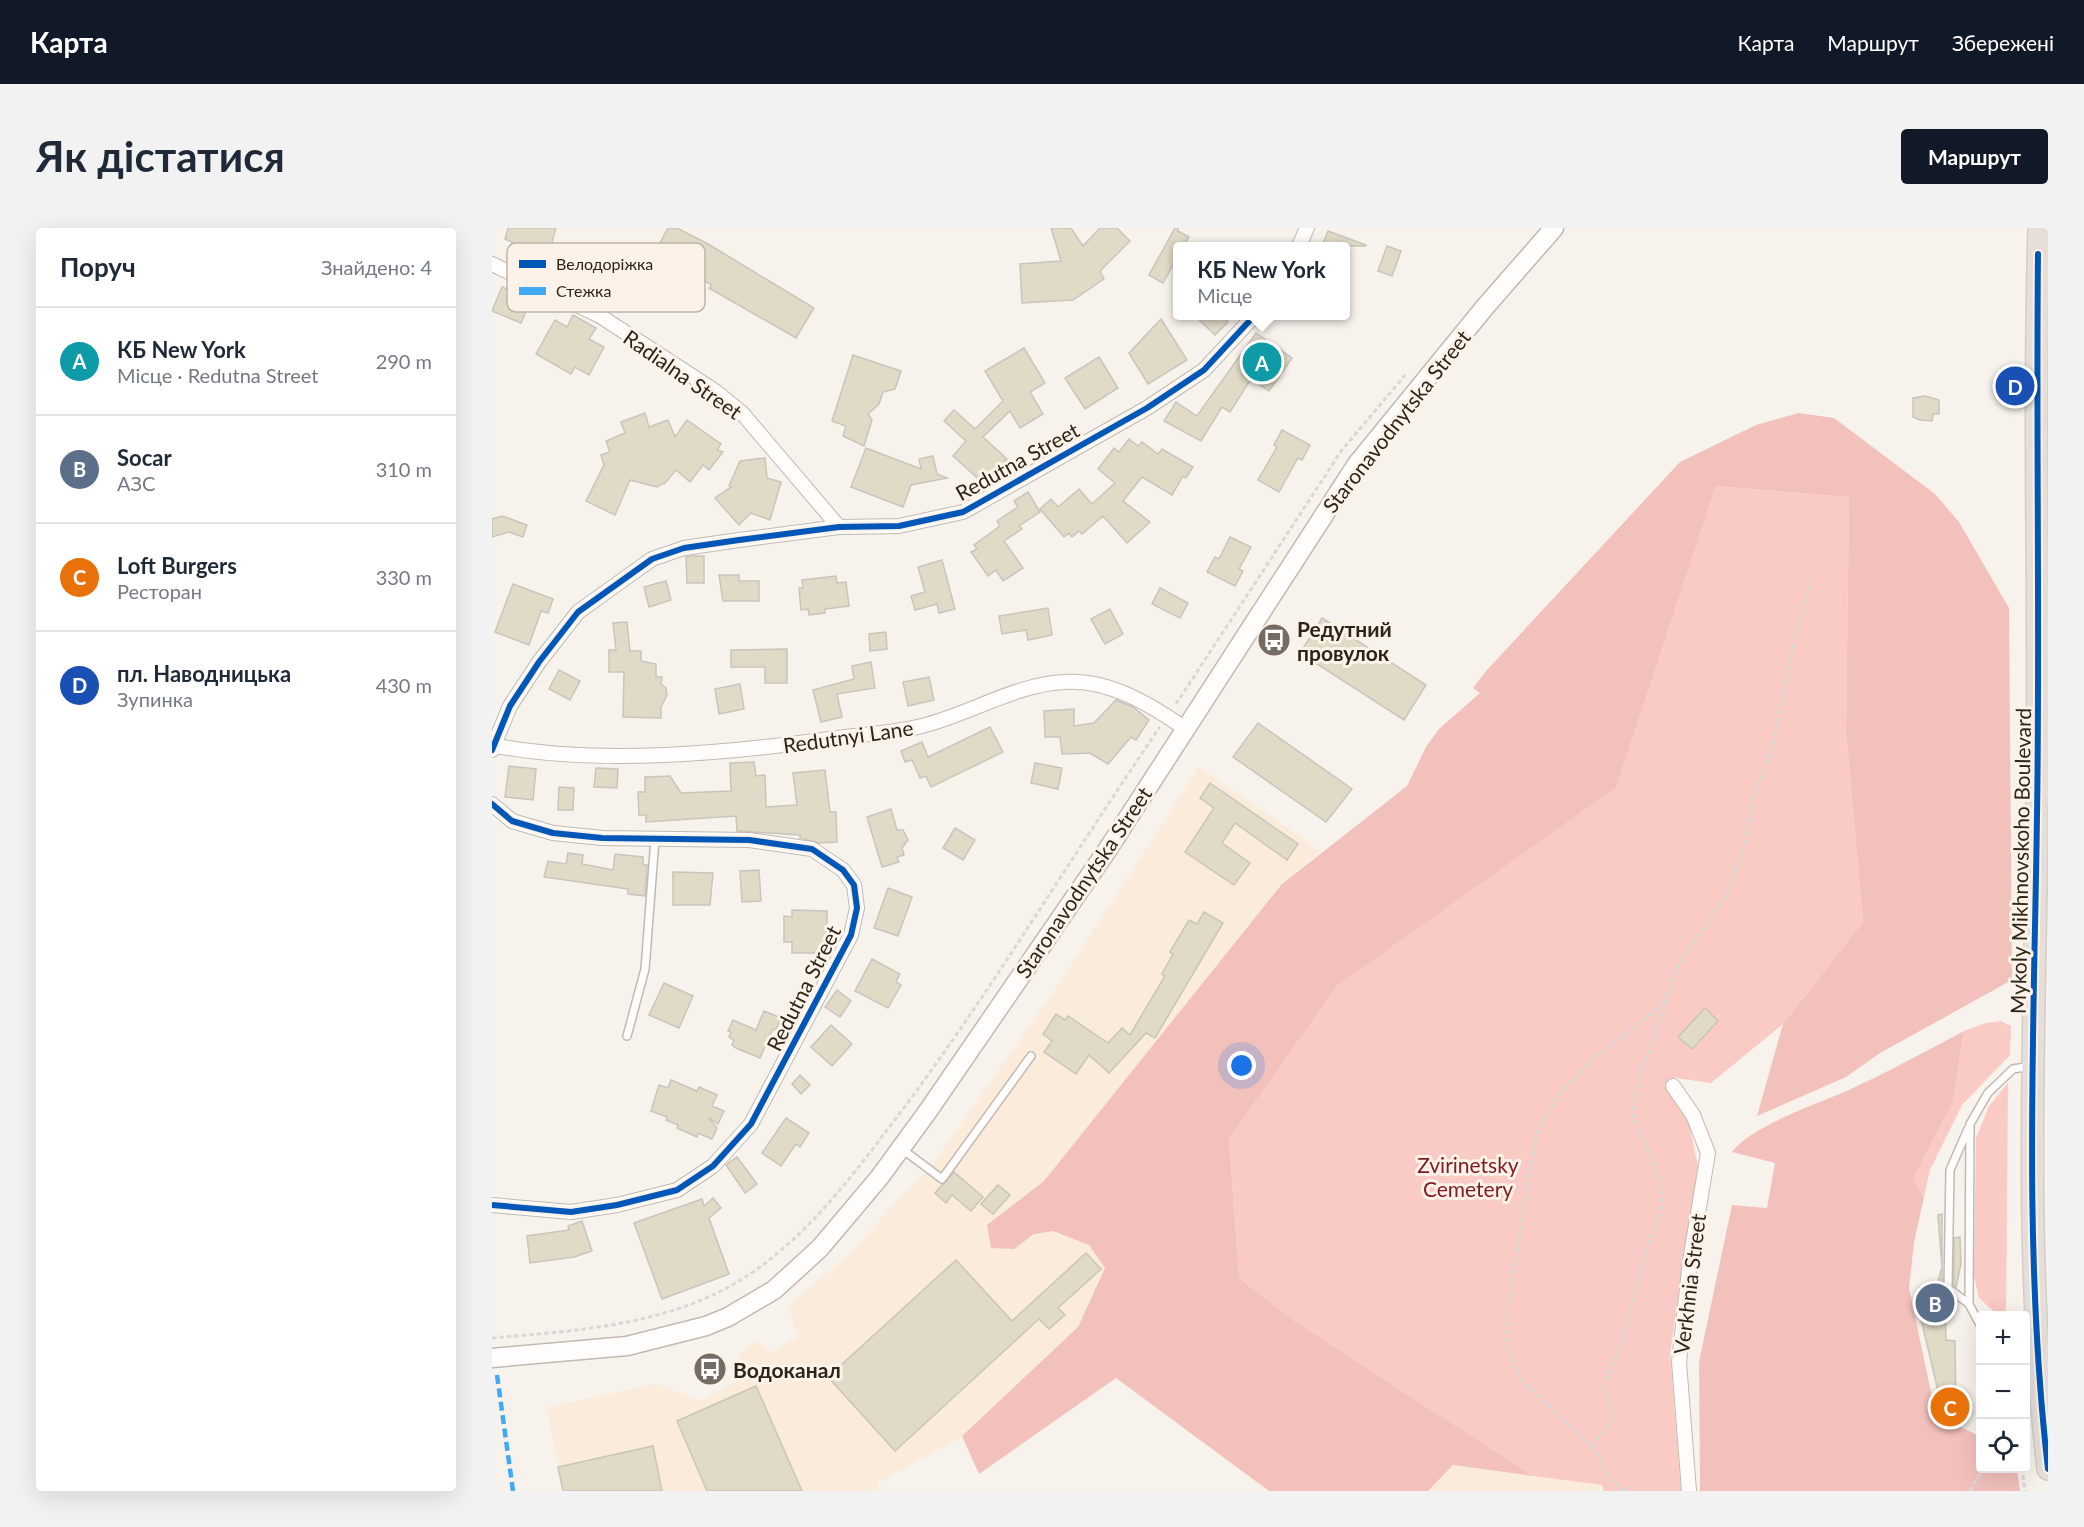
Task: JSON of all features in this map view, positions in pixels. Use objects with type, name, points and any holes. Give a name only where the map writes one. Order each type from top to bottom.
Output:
[{"type":"highway","name":"Mykoly Mikhnovskoho Boulevard","points":[[2039,228],[2038,647],[2032,1215],[2035,1379],[2048,1469]]},
{"type":"main road","name":"Staronavodnytska Street","points":[[492,1358],[627,1346],[686,1332],[728,1317],[774,1290],[820,1248],[902,1149],[1108,849],[1357,464],[1485,307],[1554,228]]},
{"type":"main road","points":[[2029,228],[2038,254]]},
{"type":"street","points":[[1301,242],[1307,228]]},
{"type":"street","name":"Radialna Street","points":[[492,264],[507,271]]},
{"type":"street","name":"Radialna Street","points":[[592,312],[715,391],[742,413],[839,527]]},
{"type":"street","name":"Redutna Street","points":[[493,747],[510,706],[539,662],[578,612],[652,559],[684,548],[839,527],[899,526],[963,512],[1147,408],[1204,370],[1249,320]]},
{"type":"street","name":"Redutnyi Lane","points":[[493,747],[593,754],[734,752],[920,727],[1036,686],[1067,681],[1095,684],[1136,698],[1186,729]]},
{"type":"street","name":"Redutna Street","points":[[492,804],[512,821],[532,828],[602,838],[749,840],[812,849],[843,870],[854,885],[857,908],[851,935],[751,1124],[713,1166],[677,1190],[617,1205],[571,1212],[492,1205]]},
{"type":"street","name":"Verkhnia Street","points":[[1673,1086],[1693,1115],[1708,1154],[1690,1261],[1679,1362],[1689,1491]]},
{"type":"lane","points":[[627,1036],[645,969],[656,839]]},
{"type":"lane","points":[[902,1149],[942,1179],[1031,1056]]},
{"type":"lane","points":[[1976,1317],[1968,1304],[1948,1288],[1950,1170],[1970,1124],[1988,1093],[2013,1069],[2020,1066],[2034,1066]]},
{"type":"lane","points":[[1968,1304],[1970,1124]]},
{"type":"path","points":[[492,1338],[607,1325],[663,1313],[713,1295],[735,1283],[789,1242],[842,1189],[910,1099],[1052,894],[1342,450],[1412,368]]},
{"type":"path","points":[[1592,1446],[1614,1419],[1604,1385],[1618,1353],[1648,1246],[1662,1208],[1660,1179],[1632,1113],[1642,1066],[1652,1046],[1675,970],[1727,894],[1746,841],[1753,799],[1772,749],[1796,633],[1812,580]]},
{"type":"path","points":[[1625,1491],[1612,1481],[1592,1446],[1521,1380],[1507,1349],[1509,1299],[1537,1131],[1559,1095],[1594,1058],[1655,1011],[1667,994]]},
{"type":"path","points":[[1970,1491],[1980,1473]]},
{"type":"path","points":[[2023,1473],[2025,1491]]},
{"type":"shaded area","points":[[1799,413],[1834,418],[1935,494],[1959,522],[2009,608],[2012,980],[1880,1053],[1846,1077],[1757,1116],[1783,1024],[1863,922],[1846,731],[1849,497],[1716,486],[1616,788],[1337,986],[1229,1139],[1239,1278],[1293,1320],[1533,1476],[1453,1465],[1428,1491],[1269,1491],[1116,1378],[979,1474],[962,1436],[1078,1327],[1105,1268],[1089,1245],[1053,1231],[1034,1234],[1014,1249],[991,1248],[987,1225],[1044,1181],[1282,884],[1407,786],[1426,747],[1439,729],[1480,693],[1473,688],[1487,670],[1680,462],[1756,425]]},
{"type":"shaded area","points":[[1199,767],[1321,851],[1282,884],[1044,1181],[987,1225],[1014,1249],[1034,1233],[1053,1231],[1089,1245],[1105,1267],[1078,1327],[962,1436],[878,1483],[878,1491],[563,1491],[547,1407],[657,1384],[702,1401],[745,1376],[739,1355],[756,1341],[772,1353],[798,1336],[788,1306],[852,1252],[903,1194],[929,1170],[1057,987]]},
{"type":"shaded area","points":[[1964,1031],[1953,1102],[1913,1179],[1924,1197],[1914,1242],[1909,1288],[1936,1416],[1976,1434],[1976,1473],[2018,1473],[2020,1491],[1700,1491],[1699,1362],[1732,1205],[1767,1208],[1775,1163],[1732,1152],[1753,1134],[1769,1125],[1849,1090]]},
{"type":"shaded area","points":[[1453,1465],[1602,1485],[1598,1491],[1428,1491]]},
{"type":"green space","name":"Zvirinetsky Cemetery","points":[[1716,486],[1849,497],[1846,731],[1863,922],[1783,1024],[1711,1083],[1676,1078],[1664,1084],[1689,1124],[1698,1166],[1670,1353],[1681,1491],[1604,1491],[1602,1485],[1533,1476],[1293,1320],[1239,1278],[1229,1139],[1337,986],[1616,788]]},
{"type":"green space","points":[[2001,1021],[2011,1026],[2010,1055],[1962,1105],[1930,1170],[1924,1197],[1913,1179],[1953,1102],[1964,1031],[1986,1023]]},
{"type":"green space","points":[[2008,1083],[2006,1311],[1993,1311],[1979,1298],[1974,1276],[1976,1138],[1989,1106]]},
{"type":"building","points":[[508,228],[556,228],[552,243],[512,243],[505,239]]},
{"type":"building","points":[[668,228],[677,228],[708,244],[814,308],[796,338],[709,288],[712,285],[705,281],[705,243],[660,243]]},
{"type":"building","points":[[1051,228],[1071,228],[1083,246],[1100,228],[1117,228],[1130,241],[1100,271],[1104,279],[1073,300],[1022,303],[1020,264],[1061,261]]},
{"type":"building","points":[[1175,228],[1189,237],[1186,242],[1173,242],[1173,265],[1163,283],[1149,275]]},
{"type":"building","points":[[1328,231],[1366,245],[1350,246],[1350,242],[1324,242]]},
{"type":"building","points":[[1387,246],[1401,251],[1392,276],[1378,271]]},
{"type":"building","points":[[502,287],[507,289],[507,312],[526,312],[521,323],[492,311]]},
{"type":"building","points":[[573,315],[596,328],[589,339],[604,347],[589,375],[575,367],[571,374],[536,354],[555,320],[567,327]]},
{"type":"building","points":[[1161,319],[1187,360],[1148,384],[1129,353]]},
{"type":"building","points":[[1199,320],[1226,320],[1228,322],[1215,335]]},
{"type":"building","points":[[1256,333],[1292,358],[1269,391],[1251,379],[1230,412],[1222,407],[1201,441],[1164,421],[1176,402],[1197,416]]},
{"type":"building","points":[[1024,348],[1045,383],[1030,392],[1043,414],[1020,428],[1010,411],[983,437],[1007,459],[984,484],[953,456],[966,441],[944,421],[954,410],[975,429],[1003,401],[985,371]]},
{"type":"building","points":[[853,355],[901,371],[895,389],[883,392],[879,404],[868,414],[872,420],[864,446],[843,436],[846,426],[832,421]]},
{"type":"building","points":[[1099,357],[1118,388],[1085,409],[1065,378]]},
{"type":"building","points":[[1925,396],[1939,400],[1939,414],[1933,414],[1932,421],[1913,417],[1913,398]]},
{"type":"building","points":[[645,413],[649,427],[668,420],[675,437],[687,420],[721,444],[717,450],[723,452],[709,470],[703,465],[690,482],[676,470],[665,483],[657,487],[630,480],[615,515],[586,501],[604,465],[601,455],[610,452],[606,441],[625,433],[621,422]]},
{"type":"building","points":[[1282,430],[1310,445],[1302,460],[1298,458],[1279,492],[1258,480],[1277,447],[1274,445]]},
{"type":"building","points":[[1129,439],[1138,446],[1142,442],[1158,454],[1162,449],[1193,467],[1186,478],[1183,476],[1172,495],[1142,477],[1123,501],[1150,522],[1127,543],[1103,516],[1082,534],[1079,531],[1072,537],[1069,533],[1064,537],[1040,509],[1051,499],[1058,507],[1079,489],[1092,504],[1115,483],[1098,469],[1114,448],[1119,452]]},
{"type":"building","points":[[866,448],[921,469],[919,459],[933,456],[937,474],[947,478],[911,485],[903,507],[851,487]]},
{"type":"building","points":[[765,458],[767,478],[781,482],[770,520],[751,513],[739,525],[715,498],[731,487],[729,486],[740,461]]},
{"type":"building","points":[[1028,492],[1040,512],[1019,526],[1022,529],[1004,541],[1023,568],[1003,581],[996,570],[988,576],[971,552],[977,549],[974,545],[1000,526],[997,521],[1018,507],[1014,501]]},
{"type":"building","points":[[502,516],[527,525],[523,537],[509,532],[492,537],[492,519]]},
{"type":"building","points":[[1230,537],[1251,547],[1239,569],[1243,571],[1235,586],[1207,572],[1215,557],[1219,559]]},
{"type":"building","points":[[704,556],[704,583],[687,583],[686,557]]},
{"type":"building","points":[[942,560],[955,609],[939,613],[937,604],[915,610],[911,596],[925,592],[918,567]]},
{"type":"building","points":[[719,575],[739,575],[739,581],[759,581],[759,601],[723,601]]},
{"type":"building","points":[[836,576],[837,583],[846,582],[849,606],[825,609],[825,613],[809,615],[808,609],[801,610],[799,588],[803,588],[802,580]]},
{"type":"building","points":[[666,581],[671,600],[649,607],[644,587]]},
{"type":"building","points":[[513,584],[553,599],[548,613],[541,611],[529,645],[495,632]]},
{"type":"building","points":[[1160,588],[1188,603],[1180,618],[1152,604]]},
{"type":"building","points":[[1048,608],[1052,635],[1028,640],[1026,630],[1002,634],[999,616]]},
{"type":"building","points":[[1110,609],[1123,634],[1105,644],[1091,619]]},
{"type":"building","points":[[1322,618],[1426,685],[1404,720],[1300,653]]},
{"type":"building","points":[[627,622],[630,651],[641,651],[641,661],[656,664],[656,677],[662,677],[661,684],[666,688],[667,695],[661,707],[661,718],[623,717],[624,672],[609,672],[609,650],[616,650],[613,623]]},
{"type":"building","points":[[886,632],[887,649],[870,651],[869,634]]},
{"type":"building","points":[[787,649],[787,683],[765,683],[765,667],[731,667],[731,650]]},
{"type":"building","points":[[871,662],[875,688],[837,694],[842,717],[821,722],[813,690],[854,679],[852,666]]},
{"type":"building","points":[[559,670],[580,681],[570,700],[549,689]]},
{"type":"building","points":[[929,677],[934,700],[908,706],[903,682]]},
{"type":"building","points":[[740,684],[744,709],[719,714],[715,689]]},
{"type":"building","points":[[1116,700],[1133,707],[1149,720],[1136,740],[1131,737],[1108,764],[1090,753],[1062,754],[1060,737],[1045,737],[1044,711],[1074,709],[1074,726],[1094,723]]},
{"type":"building","points":[[1258,723],[1352,789],[1326,822],[1233,757]]},
{"type":"building","points":[[990,727],[1003,752],[931,787],[926,776],[920,778],[912,760],[905,762],[901,751],[922,742],[928,757]]},
{"type":"building","points":[[754,762],[756,776],[765,775],[766,807],[797,805],[793,773],[825,770],[830,812],[836,812],[837,842],[819,843],[800,838],[800,835],[737,831],[736,816],[646,822],[646,815],[639,815],[638,792],[645,792],[645,777],[670,776],[681,793],[731,791],[730,763]]},
{"type":"building","points":[[1035,763],[1062,768],[1058,789],[1031,783]]},
{"type":"building","points":[[509,766],[536,769],[533,800],[505,797]]},
{"type":"building","points":[[596,768],[618,769],[617,788],[594,787]]},
{"type":"building","points":[[1210,783],[1298,844],[1287,860],[1235,823],[1222,843],[1250,863],[1234,885],[1185,852],[1214,808],[1200,798]]},
{"type":"building","points":[[559,787],[574,788],[573,810],[558,810]]},
{"type":"building","points":[[891,809],[897,830],[903,830],[908,840],[902,848],[904,855],[897,857],[899,862],[882,867],[867,817]]},
{"type":"building","points":[[955,828],[975,840],[963,860],[943,848]]},
{"type":"building","points":[[568,853],[583,855],[582,864],[613,870],[615,854],[643,857],[643,865],[647,865],[645,896],[628,894],[628,889],[544,877],[548,861],[566,864]]},
{"type":"building","points":[[759,870],[761,901],[742,902],[740,871]]},
{"type":"building","points":[[673,872],[713,873],[710,905],[673,905]]},
{"type":"building","points":[[888,888],[912,897],[898,936],[874,928]]},
{"type":"building","points":[[792,910],[827,911],[827,927],[832,928],[830,953],[792,953],[792,942],[784,942],[784,916],[792,917]]},
{"type":"building","points":[[1204,912],[1223,923],[1155,1038],[1146,1033],[1109,1073],[1089,1055],[1076,1074],[1044,1052],[1052,1041],[1043,1034],[1056,1014],[1065,1020],[1068,1016],[1108,1043],[1122,1028],[1130,1035],[1165,976],[1162,974],[1173,954],[1170,952],[1189,920],[1197,924]]},
{"type":"building","points":[[872,959],[900,974],[896,982],[901,985],[888,1008],[855,991]]},
{"type":"building","points":[[664,983],[693,996],[679,1028],[649,1015]]},
{"type":"building","points":[[837,990],[851,1001],[840,1017],[825,1007]]},
{"type":"building","points":[[1705,1008],[1718,1021],[1692,1049],[1678,1037]]},
{"type":"building","points":[[764,1011],[781,1018],[776,1030],[773,1029],[760,1058],[732,1045],[734,1040],[729,1037],[731,1032],[728,1031],[733,1020],[756,1030]]},
{"type":"building","points":[[831,1025],[852,1044],[832,1066],[811,1047]]},
{"type":"building","points":[[800,1075],[810,1085],[801,1094],[792,1084]]},
{"type":"building","points":[[671,1080],[697,1091],[699,1087],[717,1095],[712,1106],[724,1111],[718,1124],[709,1118],[717,1128],[712,1139],[698,1133],[697,1137],[677,1128],[678,1125],[666,1120],[667,1117],[651,1111],[659,1085],[668,1088]]},
{"type":"building","points":[[786,1118],[809,1133],[800,1147],[796,1144],[781,1166],[762,1153]]},
{"type":"building","points":[[737,1157],[757,1184],[745,1193],[726,1165]]},
{"type":"building","points":[[954,1172],[983,1197],[971,1211],[952,1195],[946,1203],[935,1193]]},
{"type":"building","points":[[998,1185],[1010,1195],[993,1214],[981,1204]]},
{"type":"building","points":[[713,1198],[721,1208],[709,1218],[729,1274],[662,1299],[634,1223],[702,1199],[704,1206]]},
{"type":"building","points":[[1942,1214],[1942,1267],[1938,1215]]},
{"type":"building","points":[[582,1221],[592,1251],[574,1257],[530,1263],[527,1236],[569,1230],[568,1226]]},
{"type":"building","points":[[1960,1237],[1961,1264],[1956,1287],[1954,1285],[1954,1238]]},
{"type":"building","points":[[1086,1253],[1101,1269],[1058,1308],[1065,1315],[1049,1329],[1039,1319],[895,1451],[828,1377],[956,1260],[1012,1321]]},
{"type":"building","points":[[1942,1267],[1942,1288],[1951,1297],[1945,1309],[1946,1340],[1955,1341],[1956,1412],[1943,1412],[1921,1319],[1919,1287],[1937,1285]]},
{"type":"building","points":[[756,1386],[802,1491],[707,1491],[677,1421]]},
{"type":"building","points":[[653,1446],[662,1491],[563,1491],[558,1467]]},
{"type":"marked path","points":[[497,1375],[513,1491]]},
{"type":"cycle path","points":[[2038,254],[2038,746],[2032,1142],[2035,1306],[2048,1469]]},
{"type":"cycle path","points":[[492,750],[510,706],[539,662],[578,612],[652,559],[684,548],[839,527],[899,526],[963,512],[1147,408],[1204,370],[1250,320]]},
{"type":"cycle path","points":[[492,804],[512,821],[553,833],[602,838],[749,840],[812,849],[843,870],[854,885],[857,908],[851,935],[751,1124],[713,1166],[677,1190],[617,1205],[571,1212],[492,1205]]},
{"type":"place","name":"КБ New York","points":[[1262,362]]},
{"type":"place","name":"пл. Наводницька","points":[[2015,386]]},
{"type":"place","name":"Редутний провулок","points":[[1274,640]]},
{"type":"place","name":"Socar","points":[[1935,1303]]},
{"type":"place","name":"Водоканал","points":[[710,1369]]},
{"type":"place","name":"Loft Burgers","points":[[1950,1407]]}]
